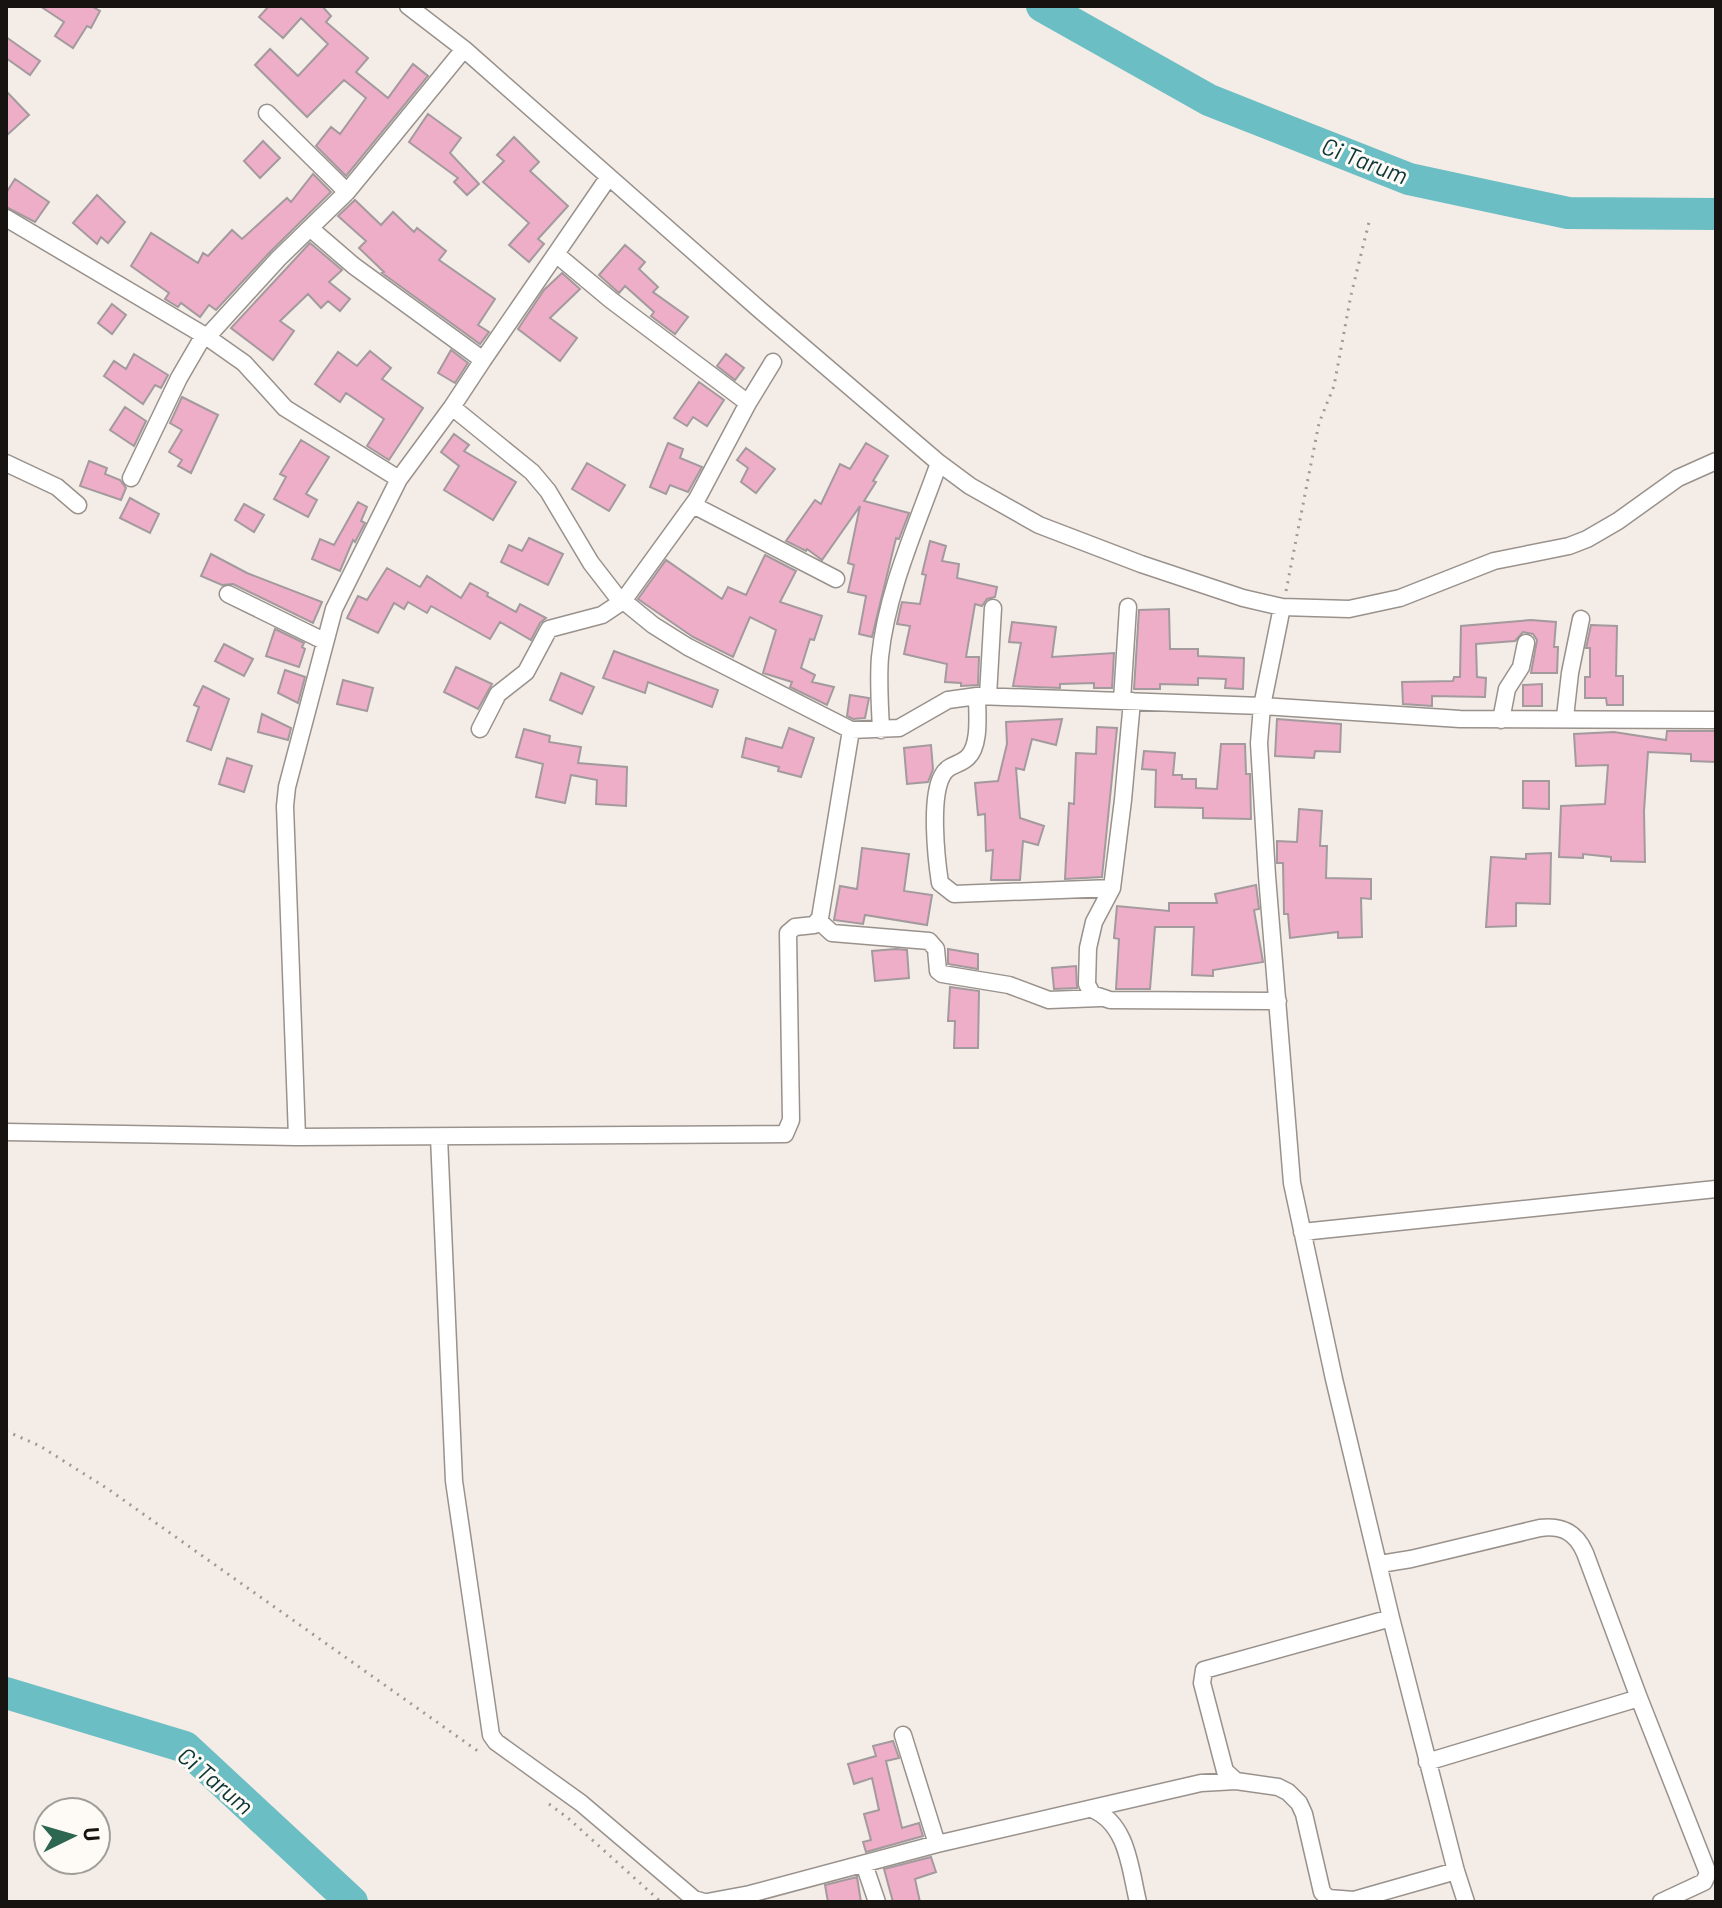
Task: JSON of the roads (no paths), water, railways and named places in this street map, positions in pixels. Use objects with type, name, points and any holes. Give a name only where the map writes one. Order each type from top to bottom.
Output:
[{"type":"street","points":[[408,6],[464,49],[608,178],[939,463],[970,486],[1039,525],[1141,564],[1243,598],[1282,607],[1349,609],[1408,596],[1494,561],[1569,546],[1587,539],[1678,478],[1716,461]]},
{"type":"street","points":[[131,478],[179,378],[206,336],[278,259],[347,192],[464,49]]},
{"type":"street","points":[[267,113],[347,192]]},
{"type":"street","points":[[297,1137],[285,806],[287,787],[334,609],[399,479],[452,407],[608,178]]},
{"type":"street","points":[[6,218],[206,336],[244,363],[285,408],[399,479]]},
{"type":"street","points":[[311,229],[354,266],[483,360]]},
{"type":"street","points":[[556,254],[611,300],[748,403]]},
{"type":"street","points":[[480,729],[498,694],[523,677],[549,629],[608,613],[623,601],[693,505],[773,362]]},
{"type":"street","points":[[452,407],[532,472],[548,491],[591,563],[623,601],[688,647],[851,730],[881,730],[909,725],[948,700],[983,696],[1262,706],[1501,720],[1565,717],[1716,720]]},
{"type":"street","points":[[6,463],[57,487],[78,505]]},
{"type":"street","points":[[881,730],[879,685],[884,633],[901,571],[939,463]]},
{"type":"street","points":[[693,505],[836,579]]},
{"type":"street","points":[[228,594],[324,641]]},
{"type":"street","points":[[1100,998],[1092,994],[1087,984],[1088,948],[1094,922],[1112,888],[1122,813],[1128,607]]},
{"type":"street","points":[[1282,607],[1262,706],[1259,743],[1292,1183],[1334,1379],[1391,1618],[1466,1902]]},
{"type":"street","points":[[993,608],[983,696],[973,749],[967,758],[949,766],[941,777],[937,791],[940,883],[954,894],[1112,888]]},
{"type":"street","points":[[1565,717],[1581,619]]},
{"type":"street","points":[[1501,720],[1507,689],[1521,667],[1526,643]]},
{"type":"street","points":[[6,1132],[297,1137],[785,1134],[791,1127],[788,933],[791,929],[814,925],[819,921],[851,730]]},
{"type":"street","points":[[819,921],[832,933],[929,941],[936,949],[938,971],[942,974],[1009,985],[1049,1000],[1278,1001]]},
{"type":"street","points":[[439,1137],[454,1481],[491,1735],[496,1742],[581,1803],[694,1899],[706,1902],[750,1898],[937,1844],[1201,1783],[1236,1781],[1278,1787],[1299,1803],[1322,1892],[1328,1898],[1354,1900],[1456,1871]]},
{"type":"street","points":[[1302,1232],[1716,1189]]},
{"type":"street","points":[[1380,1564],[1554,1526],[1567,1530],[1579,1540],[1708,1876],[1704,1882],[1661,1902]]},
{"type":"street","points":[[1236,1781],[1225,1771],[1202,1683],[1204,1670],[1391,1618]]},
{"type":"street","points":[[1427,1762],[1639,1698]]},
{"type":"street","points":[[903,1735],[937,1844]]},
{"type":"street","points":[[1092,1809],[1116,1829],[1123,1840],[1138,1902]]},
{"type":"street","points":[[864,1864],[877,1902]]},
{"type":"waterway","name":"Ci Tarum","points":[[1042,6],[1209,100],[1409,179],[1568,213],[1716,214]]},
{"type":"waterway","name":"Ci Tarum","points":[[6,1693],[185,1747],[352,1902]]}]
